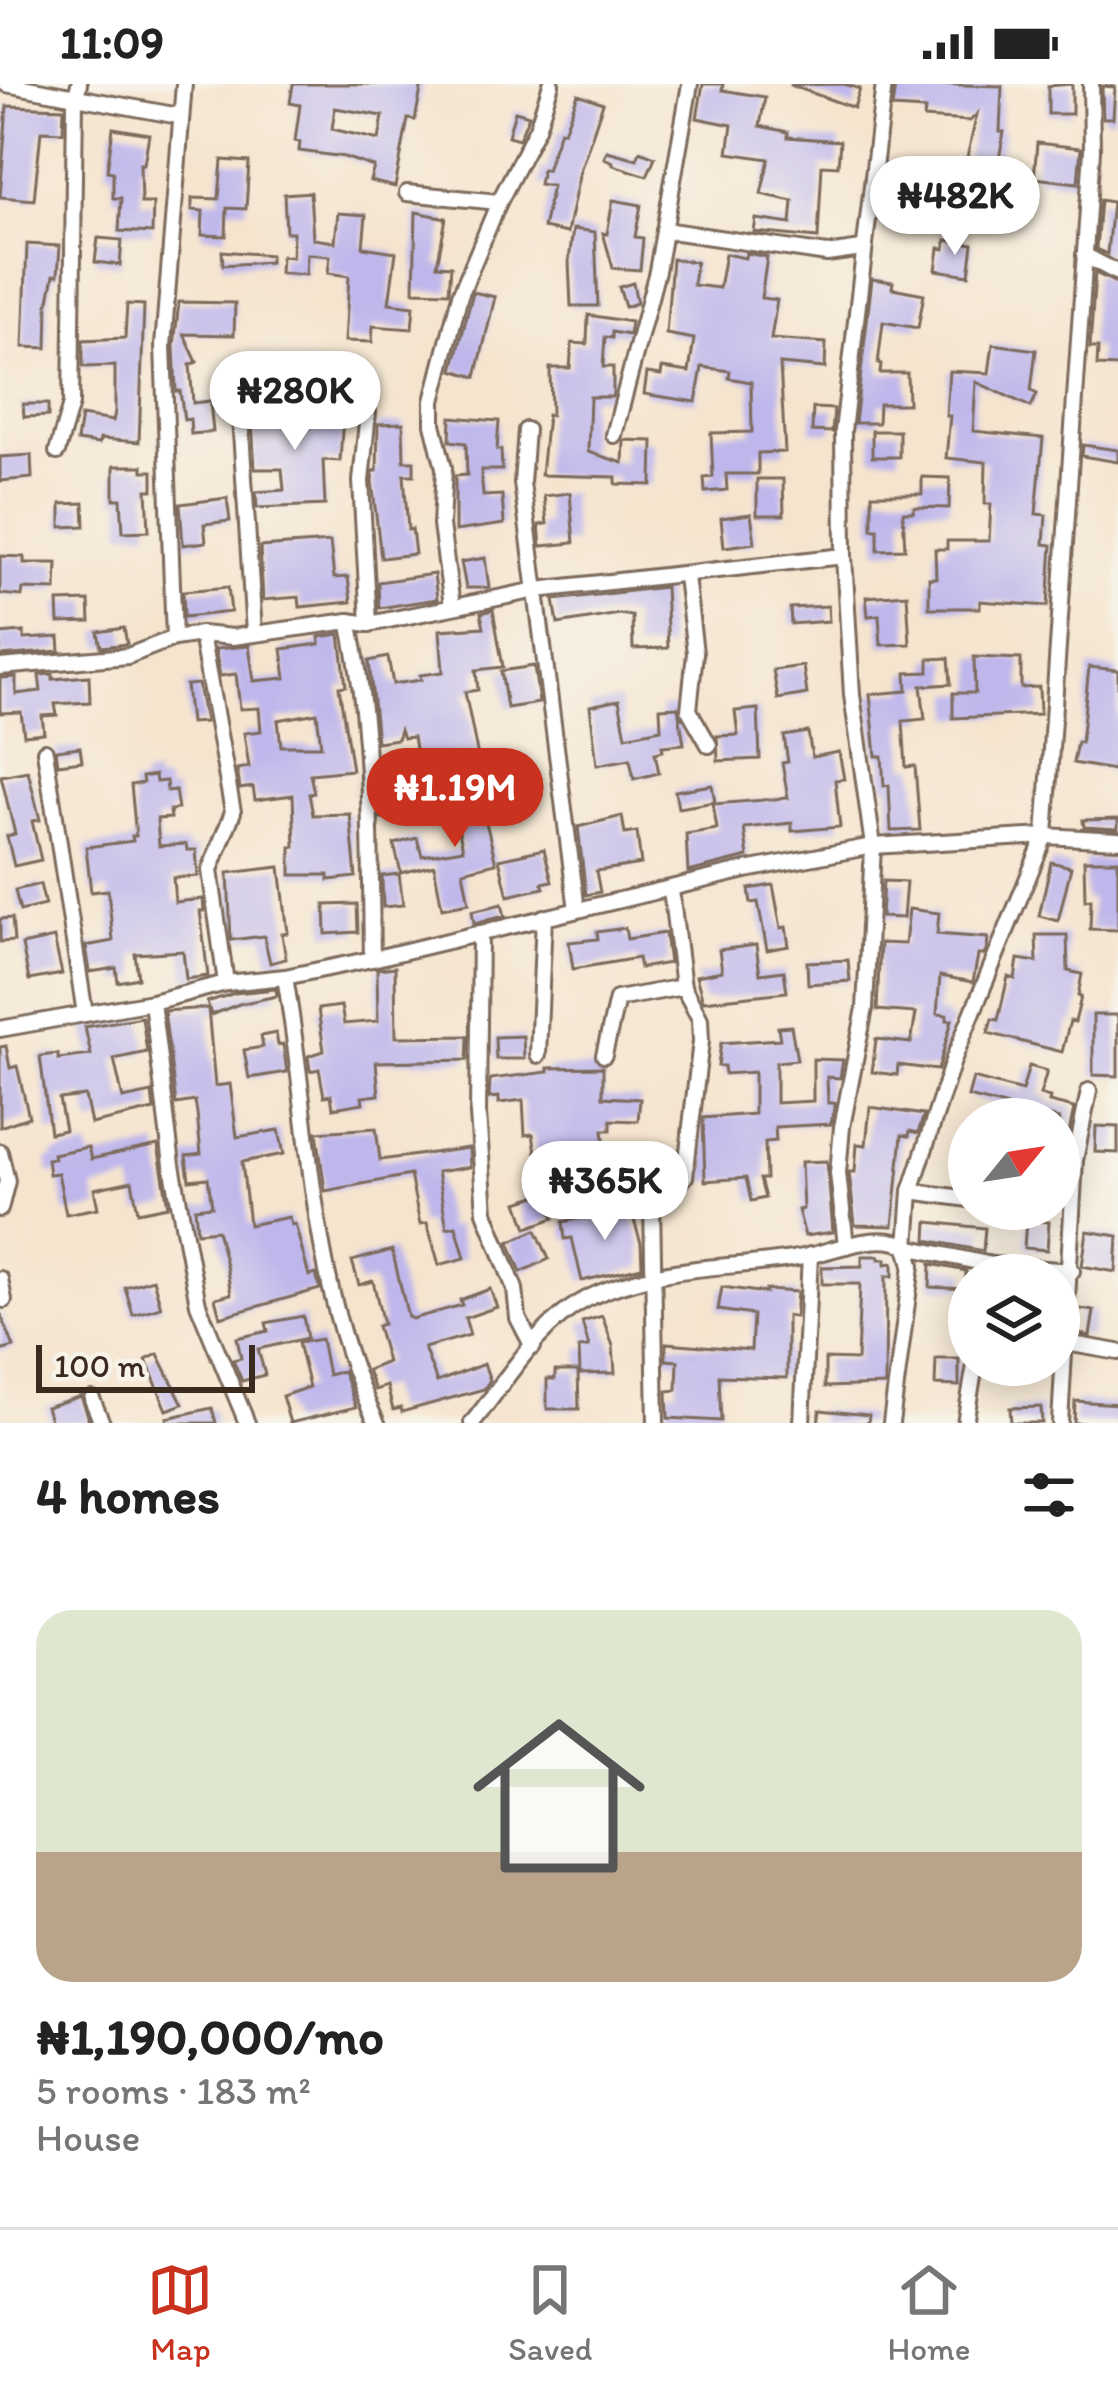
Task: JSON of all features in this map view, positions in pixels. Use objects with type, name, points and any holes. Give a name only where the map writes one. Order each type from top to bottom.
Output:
[{"type":"street","points":[[6,84],[77,92],[179,116]]},
{"type":"street","points":[[174,638],[162,386],[184,84]]},
{"type":"street","points":[[452,607],[441,524],[443,468],[433,401],[460,295],[537,128],[551,84]]},
{"type":"street","points":[[614,435],[664,230],[690,84]]},
{"type":"street","points":[[846,1246],[838,1173],[842,1127],[866,1008],[873,846],[852,694],[843,431],[884,84]]},
{"type":"street","points":[[891,1423],[913,1265],[907,1247],[911,1191],[954,1058],[1045,836],[1092,150],[1091,84]]},
{"type":"street","points":[[57,452],[71,404],[77,92]]},
{"type":"street","points":[[407,193],[500,202]]},
{"type":"street","points":[[664,230],[827,254],[862,249]]},
{"type":"street","points":[[1084,255],[1118,273]]},
{"type":"street","points":[[238,385],[254,633]]},
{"type":"street","points":[[368,412],[361,481],[370,625]]},
{"type":"street","points":[[526,430],[522,483],[577,910]]},
{"type":"street","points":[[0,667],[128,656],[174,638],[201,634],[233,637],[349,621],[370,625],[537,590],[844,556]]},
{"type":"street","points":[[686,576],[694,652],[689,710],[710,745]]},
{"type":"street","points":[[349,621],[358,660],[370,835],[372,959]]},
{"type":"street","points":[[201,634],[233,812],[210,869],[226,982]]},
{"type":"street","points":[[45,751],[85,1014]]},
{"type":"street","points":[[0,1029],[152,1002],[226,982],[372,959],[746,870],[873,846],[1045,836],[1118,840]]},
{"type":"street","points":[[656,1423],[652,1203],[685,1177],[701,1041],[700,1019],[682,987],[670,890]]},
{"type":"street","points":[[538,1055],[544,917]]},
{"type":"street","points":[[480,933],[478,1114],[485,1212],[515,1288],[518,1318],[533,1347]]},
{"type":"street","points":[[285,976],[329,1280],[377,1423]]},
{"type":"street","points":[[604,1055],[617,999],[682,987]]},
{"type":"street","points":[[152,1002],[172,1165],[198,1304],[247,1423]]},
{"type":"street","points":[[1080,1135],[1089,1091]]},
{"type":"street","points":[[0,1152],[7,1180],[0,1209]]},
{"type":"street","points":[[911,1191],[948,1196]]},
{"type":"street","points":[[472,1423],[533,1347],[581,1302],[653,1276],[898,1241],[948,1258]]},
{"type":"street","points":[[802,1423],[810,1256]]},
{"type":"street","points":[[0,1279],[4,1300]]},
{"type":"street","points":[[1080,1345],[1118,1352]]},
{"type":"street","points":[[965,1423],[971,1386]]},
{"type":"street","points":[[1060,1423],[1063,1386]]},
{"type":"street","points":[[92,1399],[102,1423]]},
{"type":"building","points":[[293,84],[422,84],[415,120],[408,119],[395,187],[370,181],[374,167],[299,151],[300,142],[295,141],[300,105],[290,103]],"holes":[[[335,108],[383,116],[379,140],[332,129]]]},
{"type":"building","points":[[703,84],[723,84],[722,90],[765,97],[760,126],[788,132],[788,137],[840,141],[838,166],[822,165],[818,238],[754,232],[756,219],[791,224],[793,201],[761,194],[769,159],[728,153],[732,125],[697,118]]},
{"type":"building","points":[[844,84],[860,89],[854,108],[790,85]]},
{"type":"building","points":[[1072,84],[1072,114],[1048,114],[1048,86]]},
{"type":"building","points":[[895,86],[1002,86],[1000,132],[1004,132],[994,186],[962,179],[977,114],[970,121],[924,118],[925,110],[892,108]]},
{"type":"building","points":[[1102,86],[1115,87],[1113,118],[1103,118]]},
{"type":"building","points":[[578,94],[603,103],[580,171],[567,233],[543,228],[552,186],[539,184]]},
{"type":"building","points":[[7,106],[64,108],[63,132],[41,131],[34,200],[0,197]]},
{"type":"building","points":[[515,111],[529,115],[519,139],[508,136]]},
{"type":"building","points":[[113,128],[149,134],[144,164],[140,164],[141,203],[153,203],[152,233],[119,231],[121,198],[113,198],[113,172],[107,171]]},
{"type":"building","points":[[1037,143],[1081,148],[1078,183],[1034,178]]},
{"type":"building","points":[[607,151],[637,159],[640,151],[655,157],[647,176],[613,165],[604,158]]},
{"type":"building","points":[[222,160],[249,162],[246,209],[227,208],[226,236],[202,235],[203,211],[192,210],[192,198],[219,199]]},
{"type":"building","points":[[915,173],[938,184],[928,202],[906,191]]},
{"type":"building","points":[[310,192],[313,239],[335,242],[338,213],[366,215],[363,247],[396,252],[389,303],[414,306],[412,329],[373,326],[372,342],[345,341],[349,276],[328,273],[330,256],[307,254],[306,275],[280,273],[281,256],[292,257],[293,232],[286,232],[284,194]]},
{"type":"building","points":[[613,200],[641,205],[635,237],[643,238],[640,270],[613,268],[603,233],[607,234]]},
{"type":"building","points":[[1100,200],[1112,202],[1107,254],[1096,249]]},
{"type":"building","points":[[416,212],[446,218],[437,265],[451,266],[449,292],[414,291]]},
{"type":"building","points":[[573,229],[595,232],[598,306],[571,306]]},
{"type":"building","points":[[98,238],[122,240],[120,265],[95,262]]},
{"type":"building","points":[[946,240],[973,244],[969,275],[936,270],[939,248],[945,249]]},
{"type":"building","points":[[27,244],[60,246],[58,275],[54,275],[48,305],[47,348],[23,347]]},
{"type":"building","points":[[222,251],[270,255],[270,262],[223,265]]},
{"type":"building","points":[[746,253],[767,257],[761,298],[777,300],[771,339],[826,343],[825,368],[780,364],[785,452],[758,453],[758,474],[726,474],[727,490],[705,492],[704,478],[713,477],[711,433],[752,432],[751,382],[729,378],[730,371],[702,367],[696,402],[644,394],[647,373],[661,375],[662,368],[689,372],[694,339],[666,334],[672,259],[696,262],[693,285],[719,288],[725,254],[745,258]]},
{"type":"building","points":[[1095,273],[1118,284],[1118,367],[1097,366],[1098,348],[1090,348]]},
{"type":"building","points":[[872,279],[924,294],[918,328],[883,322],[880,373],[907,373],[908,404],[879,404],[878,423],[855,423]]},
{"type":"building","points":[[633,283],[637,303],[625,307],[619,287]]},
{"type":"building","points":[[473,292],[495,297],[476,377],[453,370]]},
{"type":"building","points":[[179,302],[235,303],[234,335],[184,334],[197,362],[190,365],[193,403],[210,401],[213,432],[191,434],[190,419],[184,420],[180,391],[176,391]]},
{"type":"building","points":[[127,304],[144,305],[139,442],[77,441],[81,416],[113,421],[115,412],[115,366],[83,367],[83,340],[125,338]]},
{"type":"building","points":[[588,315],[631,322],[629,335],[612,332],[612,338],[605,337],[603,367],[613,367],[613,393],[612,397],[590,397],[588,452],[623,463],[624,440],[653,441],[652,485],[616,484],[616,477],[541,475],[547,415],[551,415],[550,368],[570,368],[572,343],[587,344]]},
{"type":"building","points":[[993,344],[1036,350],[1031,391],[1037,394],[1031,407],[976,382],[973,431],[1043,438],[1036,514],[1046,515],[1044,544],[1052,545],[1048,606],[980,601],[980,608],[929,608],[929,578],[936,578],[935,549],[947,549],[947,541],[989,541],[986,462],[946,458],[950,416],[946,416],[949,371],[989,373]]},
{"type":"building","points":[[23,404],[48,404],[48,416],[24,417]]},
{"type":"building","points":[[251,406],[309,409],[309,414],[343,417],[340,461],[323,460],[325,505],[257,508],[256,492],[284,490],[282,469],[255,469]]},
{"type":"building","points":[[813,408],[834,409],[832,432],[812,431]]},
{"type":"building","points":[[451,417],[499,421],[497,450],[501,450],[502,470],[481,470],[483,496],[502,495],[504,524],[455,531],[455,476],[467,475],[466,443],[450,441]]},
{"type":"building","points":[[403,423],[404,461],[414,461],[414,475],[404,475],[408,530],[412,529],[415,554],[381,558],[372,481],[377,471],[378,424]]},
{"type":"building","points":[[872,431],[899,431],[899,457],[872,457]]},
{"type":"building","points":[[1083,445],[1118,450],[1118,462],[1082,456]]},
{"type":"building","points":[[31,455],[32,478],[0,481],[0,457]]},
{"type":"building","points":[[114,466],[143,466],[143,471],[153,471],[153,490],[147,490],[149,531],[123,532],[121,499],[114,499]]},
{"type":"building","points":[[922,477],[950,478],[949,508],[914,507],[914,512],[903,512],[905,549],[878,550],[878,529],[872,529],[872,494],[922,494]]},
{"type":"building","points":[[757,479],[783,479],[784,515],[757,515]]},
{"type":"building","points":[[570,493],[574,543],[541,546],[539,525],[547,524],[544,496]]},
{"type":"building","points":[[227,498],[230,521],[204,524],[206,542],[183,545],[180,504]]},
{"type":"building","points":[[84,503],[85,526],[61,527],[61,504]]},
{"type":"building","points":[[751,514],[755,543],[724,547],[721,518]]},
{"type":"building","points":[[330,542],[334,578],[348,577],[351,602],[300,607],[299,597],[263,600],[260,547]]},
{"type":"building","points":[[0,556],[24,557],[24,563],[57,563],[56,590],[0,594]]},
{"type":"building","points":[[485,558],[489,588],[466,588],[461,562]]},
{"type":"building","points":[[434,574],[437,599],[379,608],[378,582]]},
{"type":"building","points":[[228,587],[231,612],[184,617],[183,591]]},
{"type":"building","points":[[665,587],[668,648],[633,649],[632,616],[558,624],[554,600]]},
{"type":"building","points":[[907,594],[910,644],[881,645],[879,615],[868,616],[866,597]]},
{"type":"building","points":[[89,601],[90,622],[59,623],[58,602]]},
{"type":"building","points":[[828,606],[829,621],[791,624],[790,608]]},
{"type":"building","points":[[493,610],[503,667],[476,670],[478,690],[465,692],[478,757],[438,764],[447,803],[422,809],[410,766],[418,765],[413,737],[403,738],[400,730],[397,739],[377,742],[369,661],[388,657],[393,684],[443,672],[440,630],[484,627],[481,613]]},
{"type":"building","points":[[124,628],[127,644],[101,647],[98,632]]},
{"type":"building","points":[[24,632],[24,639],[59,637],[60,651],[0,656],[0,634]]},
{"type":"building","points":[[340,634],[346,686],[339,687],[352,770],[310,774],[313,815],[350,814],[356,877],[329,880],[329,875],[291,875],[293,795],[255,800],[253,787],[240,789],[237,769],[249,767],[244,733],[261,731],[259,708],[240,709],[236,674],[220,676],[215,649],[249,646],[254,681],[286,678],[282,649],[320,644],[319,637]],"holes":[[[317,713],[321,746],[281,746],[278,720]]]},
{"type":"building","points":[[974,657],[1021,659],[1021,688],[1039,687],[1040,714],[953,718],[953,693],[975,693]]},
{"type":"building","points":[[949,658],[951,684],[921,686],[925,719],[903,721],[906,767],[915,766],[920,830],[891,831],[889,785],[884,786],[882,756],[876,756],[870,694],[907,691],[906,673],[929,672],[929,659]]},
{"type":"building","points":[[534,666],[539,703],[507,708],[501,671]]},
{"type":"building","points":[[803,666],[807,694],[778,699],[773,670]]},
{"type":"building","points":[[1089,667],[1118,670],[1113,770],[1073,763],[1077,742],[1081,743]]},
{"type":"building","points":[[53,674],[53,679],[89,676],[90,702],[55,704],[57,715],[42,716],[44,733],[24,735],[21,712],[0,713],[0,678],[16,677],[16,694],[41,691],[39,675]]},
{"type":"building","points":[[198,684],[205,722],[190,723],[186,685]]},
{"type":"building","points":[[619,700],[626,736],[661,729],[660,708],[678,707],[684,744],[662,746],[663,751],[655,753],[659,773],[634,779],[630,759],[597,765],[590,706]]},
{"type":"building","points":[[758,709],[760,759],[718,761],[717,736],[738,735],[735,711]]},
{"type":"building","points":[[808,732],[812,757],[839,752],[844,779],[835,780],[840,827],[792,831],[792,823],[744,828],[748,857],[688,872],[686,834],[717,829],[713,804],[788,798],[782,763],[788,762],[784,736]]},
{"type":"building","points":[[80,747],[82,761],[58,764],[56,750]]},
{"type":"building","points":[[398,767],[400,822],[391,822],[391,818],[381,818],[380,796],[388,796],[385,769]]},
{"type":"building","points":[[28,771],[40,820],[32,821],[41,860],[14,866],[7,836],[15,834],[1,776]]},
{"type":"building","points":[[155,775],[156,782],[166,781],[167,791],[175,790],[178,809],[170,810],[171,818],[157,819],[159,846],[186,844],[187,850],[196,850],[198,876],[173,878],[175,902],[203,899],[204,911],[200,911],[208,976],[186,979],[183,951],[135,954],[138,978],[118,982],[116,968],[90,972],[86,946],[113,941],[108,890],[91,892],[86,847],[133,841],[131,785]]},
{"type":"building","points":[[712,785],[715,802],[678,808],[675,791]]},
{"type":"building","points":[[477,786],[496,863],[463,871],[469,903],[442,908],[434,865],[401,873],[394,844],[417,838],[422,856],[463,849],[450,792]]},
{"type":"building","points":[[622,816],[625,834],[637,832],[641,864],[596,871],[600,892],[586,895],[578,827]]},
{"type":"building","points":[[1118,819],[1118,829],[1084,827],[1083,820]]},
{"type":"building","points":[[544,849],[552,881],[542,883],[544,888],[508,896],[499,859]]},
{"type":"building","points":[[1084,860],[1118,860],[1118,930],[1090,929]]},
{"type":"building","points":[[1051,862],[1071,867],[1058,921],[1039,916]]},
{"type":"building","points":[[280,867],[288,933],[282,934],[286,959],[270,963],[264,936],[231,940],[228,873]]},
{"type":"building","points":[[399,874],[403,905],[383,907],[382,876]]},
{"type":"building","points":[[883,881],[906,882],[903,918],[881,917]]},
{"type":"building","points":[[40,884],[45,905],[20,911],[15,890]]},
{"type":"building","points":[[773,885],[789,946],[767,950],[758,902],[751,903],[749,889]]},
{"type":"building","points":[[357,904],[358,932],[326,934],[325,905]]},
{"type":"building","points":[[502,904],[505,916],[474,923],[472,911]]},
{"type":"building","points":[[909,909],[939,913],[937,934],[988,938],[987,948],[984,955],[978,955],[973,982],[940,976],[937,1014],[952,1020],[938,1070],[898,1065],[897,1075],[872,1072],[876,1039],[911,1043],[916,1013],[877,1010],[880,943],[905,944]]},
{"type":"building","points":[[12,918],[14,941],[0,942],[0,919]]},
{"type":"building","points":[[625,928],[627,939],[665,933],[669,963],[640,968],[638,958],[573,969],[569,942],[598,939],[597,932]]},
{"type":"building","points":[[1036,935],[1067,935],[1068,971],[1082,974],[1075,1022],[1070,1021],[1062,1052],[988,1033],[992,1019],[998,1020],[1008,977],[1015,979],[1018,959],[1037,962]]},
{"type":"building","points":[[54,938],[62,974],[29,980],[22,945]]},
{"type":"building","points":[[756,945],[760,974],[784,971],[787,992],[703,1001],[696,976],[722,971],[719,950]]},
{"type":"building","points":[[848,960],[850,981],[808,984],[807,962]]},
{"type":"building","points":[[395,967],[396,1037],[468,1036],[467,1060],[376,1062],[379,1095],[333,1108],[331,1095],[324,1096],[319,1069],[310,1071],[308,1056],[324,1051],[318,1009],[341,1006],[344,1024],[378,1021],[377,969]]},
{"type":"building","points":[[276,989],[277,996],[211,1015],[207,1002],[235,993]]},
{"type":"building","points":[[208,1008],[215,1086],[230,1084],[237,1137],[279,1130],[284,1154],[242,1162],[249,1225],[289,1217],[309,1276],[316,1274],[320,1289],[220,1317],[215,1298],[231,1294],[226,1265],[217,1230],[197,1232],[195,1208],[212,1206],[208,1178],[189,1180],[186,1156],[201,1154],[197,1113],[195,1101],[176,1104],[164,1011]]},
{"type":"building","points":[[1093,1015],[1118,1015],[1118,1076],[1093,1075]]},
{"type":"building","points":[[142,1017],[147,1052],[114,1059],[123,1099],[152,1093],[154,1110],[91,1124],[85,1096],[59,1099],[65,1130],[50,1133],[40,1056],[91,1055],[85,1027]]},
{"type":"building","points":[[791,1026],[797,1060],[776,1062],[776,1103],[813,1101],[813,1059],[843,1060],[840,1078],[827,1077],[828,1103],[835,1103],[831,1124],[775,1127],[776,1141],[765,1142],[766,1179],[760,1179],[765,1198],[751,1201],[746,1178],[705,1181],[703,1118],[754,1114],[754,1072],[725,1074],[724,1066],[718,1066],[721,1043],[780,1039],[778,1027]]},
{"type":"building","points":[[276,1033],[278,1045],[283,1044],[287,1072],[249,1078],[244,1050],[263,1047],[261,1036]]},
{"type":"building","points":[[523,1036],[524,1059],[496,1059],[495,1037]]},
{"type":"building","points":[[6,1046],[10,1068],[17,1066],[29,1117],[0,1127],[0,1047]]},
{"type":"building","points":[[1029,1066],[1047,1071],[1040,1095],[1050,1098],[968,1097],[973,1078],[1022,1091]]},
{"type":"building","points":[[603,1067],[603,1097],[640,1099],[638,1121],[611,1120],[611,1130],[603,1130],[607,1169],[653,1167],[654,1185],[580,1192],[577,1166],[538,1165],[533,1134],[525,1135],[523,1100],[499,1103],[499,1097],[489,1098],[490,1079],[548,1072],[548,1068]]},
{"type":"building","points":[[870,1107],[924,1115],[918,1133],[902,1135],[893,1226],[855,1225],[849,1172],[855,1172],[857,1144],[866,1145]]},
{"type":"building","points":[[1096,1126],[1118,1127],[1118,1153],[1095,1152]]},
{"type":"building","points":[[376,1128],[380,1160],[469,1148],[470,1167],[437,1172],[447,1228],[456,1226],[465,1258],[439,1265],[427,1223],[420,1224],[410,1175],[325,1191],[317,1132]]},
{"type":"building","points":[[158,1145],[168,1206],[138,1212],[132,1181],[94,1189],[98,1208],[66,1214],[58,1173],[49,1174],[47,1159],[54,1158],[53,1154],[88,1147],[91,1159]]},
{"type":"building","points":[[827,1161],[833,1232],[805,1236],[798,1210],[803,1209],[801,1162]]},
{"type":"building","points":[[545,1193],[554,1218],[527,1228],[518,1202]]},
{"type":"building","points":[[630,1207],[641,1243],[642,1267],[582,1281],[572,1238],[565,1239],[563,1222]]},
{"type":"building","points":[[928,1222],[948,1224],[948,1230],[985,1230],[983,1251],[927,1240]]},
{"type":"building","points":[[536,1230],[549,1259],[521,1272],[509,1242]]},
{"type":"building","points":[[1025,1230],[1048,1230],[1047,1250],[1024,1248]]},
{"type":"building","points":[[1087,1231],[1118,1236],[1116,1272],[1082,1266]]},
{"type":"building","points":[[392,1250],[412,1319],[462,1305],[460,1300],[490,1289],[497,1307],[465,1318],[470,1335],[424,1348],[437,1382],[484,1364],[490,1380],[484,1389],[402,1412],[401,1408],[393,1410],[387,1386],[375,1390],[367,1370],[387,1362],[377,1326],[383,1324],[373,1281],[359,1285],[352,1261]]},
{"type":"building","points":[[862,1256],[879,1256],[886,1264],[893,1263],[893,1276],[886,1276],[885,1385],[825,1387],[825,1359],[857,1360],[860,1284],[822,1284],[822,1267],[862,1266]]},
{"type":"building","points":[[931,1264],[948,1267],[948,1288],[930,1287]]},
{"type":"building","points":[[153,1279],[161,1307],[133,1315],[125,1287]]},
{"type":"building","points":[[722,1287],[797,1292],[795,1317],[787,1316],[787,1378],[719,1376],[721,1421],[668,1418],[667,1391],[677,1390],[678,1361],[666,1360],[666,1343],[751,1350],[753,1315],[718,1310]]},
{"type":"building","points":[[1080,1309],[1094,1311],[1090,1336],[1080,1334]]},
{"type":"building","points":[[0,1312],[14,1347],[0,1351]]},
{"type":"building","points":[[303,1316],[307,1338],[258,1349],[265,1375],[242,1381],[233,1360],[241,1358],[237,1338],[268,1331],[266,1323]]},
{"type":"building","points":[[602,1316],[613,1346],[615,1373],[580,1374],[579,1348],[589,1347],[582,1322]]},
{"type":"building","points":[[321,1339],[328,1375],[343,1371],[356,1407],[290,1423],[282,1396],[309,1387],[298,1343]]},
{"type":"building","points":[[158,1354],[183,1404],[167,1410],[146,1360]]},
{"type":"building","points":[[936,1359],[948,1359],[948,1386],[935,1385]]},
{"type":"building","points":[[555,1371],[578,1371],[579,1409],[547,1409],[547,1379],[555,1379]]},
{"type":"building","points":[[81,1396],[90,1423],[51,1423],[46,1407]]},
{"type":"building","points":[[1075,1401],[1118,1404],[1118,1423],[1074,1423]]},
{"type":"building","points":[[1041,1407],[1042,1423],[1011,1423],[1010,1408]]},
{"type":"building","points":[[212,1408],[216,1423],[168,1423],[167,1418]]},
{"type":"building","points":[[820,1410],[869,1415],[868,1423],[818,1423]]}]
